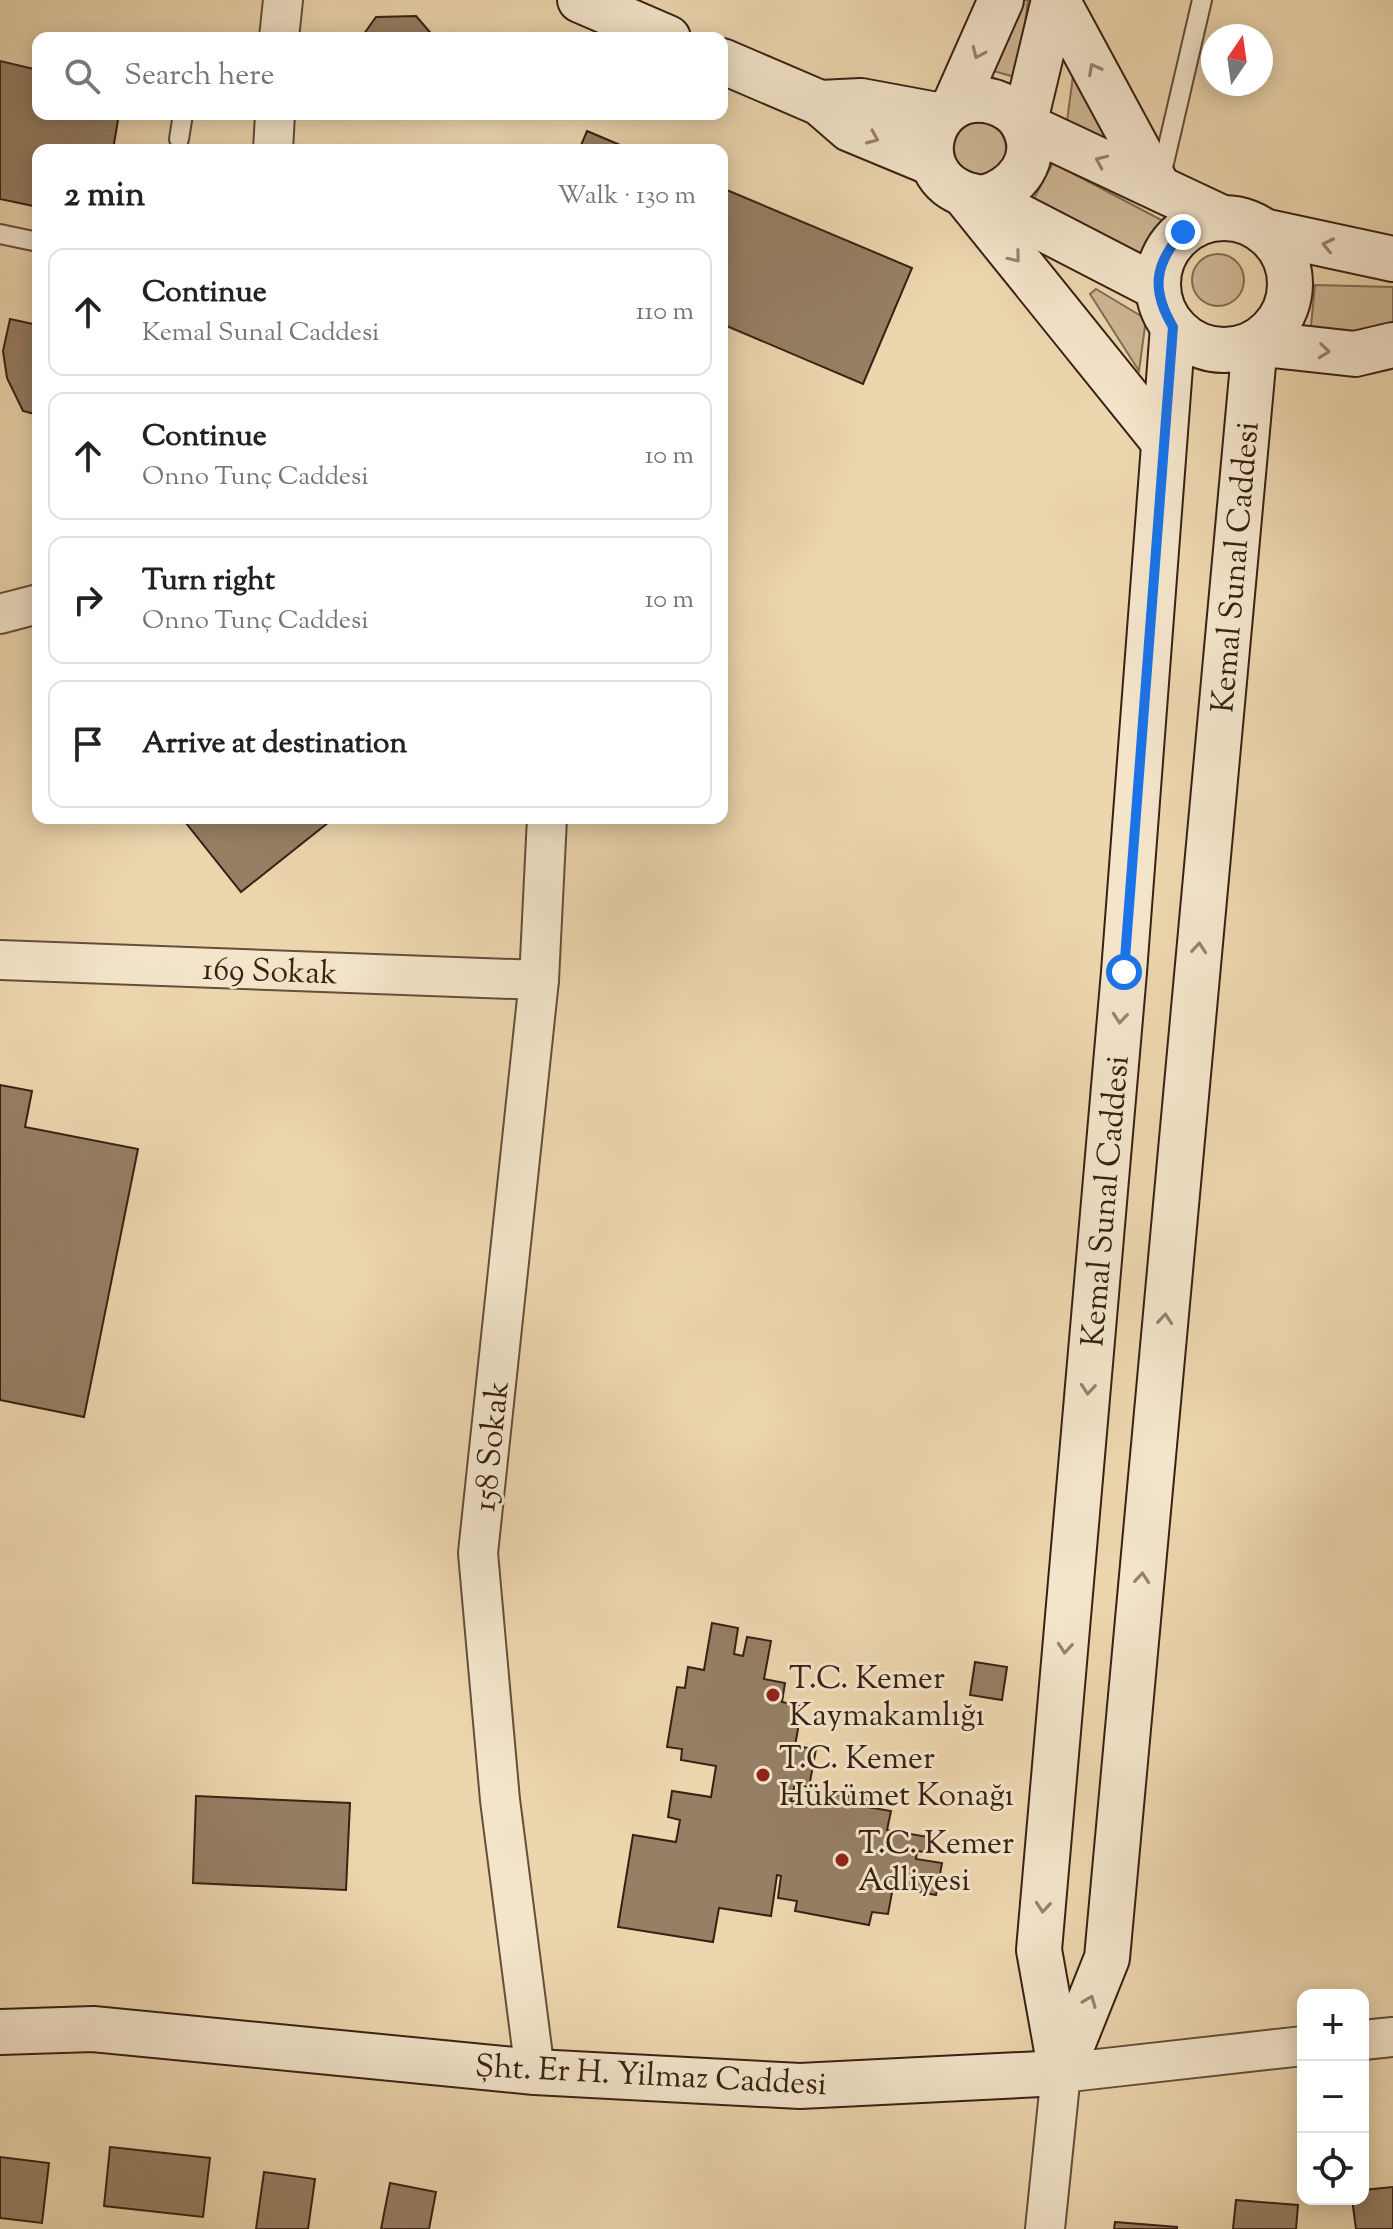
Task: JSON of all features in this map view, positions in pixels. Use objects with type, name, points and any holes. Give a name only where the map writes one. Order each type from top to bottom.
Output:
[{"type":"street","points":[[280,32],[283,0]]},
{"type":"street","points":[[580,0],[654,32]]},
{"type":"street","points":[[1001,0],[948,111],[934,130],[930,146],[932,163],[945,184],[1166,307],[1190,341],[1211,349],[1233,350],[1255,343],[1272,330],[1285,311],[1291,290],[1289,267],[1279,247],[1263,231]]},
{"type":"street","points":[[975,198],[1000,194],[1014,185],[1024,172],[1029,156],[1024,125],[1055,0]]},
{"type":"street","points":[[1055,0],[1158,187]]},
{"type":"street","points":[[728,64],[820,103],[850,129],[932,163]]},
{"type":"street","points":[[820,103],[861,101],[948,111],[969,100],[1000,104],[1014,113],[1024,125],[1222,218],[1244,221],[1263,231],[1393,259]]},
{"type":"street","points":[[273,144],[275,120]]},
{"type":"street","points":[[975,198],[1163,441]]},
{"type":"street","points":[[1166,307],[1160,267],[1169,248],[1183,232],[1202,222],[1222,218]]},
{"type":"street","name":"Kemal Sunal Caddesi","points":[[1061,2073],[1039,1950],[1124,972],[1163,441],[1166,307]]},
{"type":"street","points":[[1255,343],[1355,354],[1393,345]]},
{"type":"street","name":"Kemal Sunal Caddesi","points":[[1045,2229],[1061,2073],[1107,1958],[1255,343]]},
{"type":"street","points":[[0,614],[32,606]]},
{"type":"street","name":"158 Sokak","points":[[535,2072],[500,1800],[478,1553],[539,980],[547,824]]},
{"type":"street","name":"169 Sokak","points":[[0,960],[539,980]]},
{"type":"street","points":[[1059,1726],[1127,1735]]},
{"type":"street","name":"Şht. Er H. Yilmaz Caddesi","points":[[0,2032],[93,2029],[535,2072],[800,2086],[1061,2073],[1297,2047]]},
{"type":"street","points":[[1369,2039],[1393,2037]]},
{"type":"lane","points":[[1158,187],[1202,0]]},
{"type":"lane","points":[[179,139],[182,120]]},
{"type":"lane","points":[[0,234],[32,241]]},
{"type":"shaded area","points":[[1012,0],[1028,0],[1018,78],[980,67]]},
{"type":"shaded area","points":[[1073,76],[1121,155],[1067,121]]},
{"type":"shaded area","points":[[980,122],[998,130],[1006,148],[998,166],[980,174],[962,166],[954,148],[962,130]]},
{"type":"shaded area","points":[[1053,163],[1169,224],[1149,262],[1033,200]]},
{"type":"shaded area","points":[[1218,254],[1237,261],[1244,280],[1237,299],[1218,306],[1199,299],[1192,280],[1199,261]]},
{"type":"shaded area","points":[[1315,285],[1393,287],[1393,329],[1310,336]]},
{"type":"shaded area","points":[[1096,289],[1146,319],[1139,371],[1090,294]]},
{"type":"building","points":[[416,16],[430,32],[365,32],[376,17]]},
{"type":"building","points":[[0,61],[32,69],[32,120],[118,120],[114,144],[32,144],[32,206],[0,199]]},
{"type":"building","points":[[587,131],[618,144],[582,144]]},
{"type":"building","points":[[728,191],[912,268],[863,384],[728,327]]},
{"type":"building","points":[[10,319],[32,324],[32,413],[23,411],[7,378],[3,351]]},
{"type":"building","points":[[187,824],[326,824],[241,892]]},
{"type":"building","points":[[0,1085],[32,1091],[25,1127],[138,1149],[84,1417],[0,1400]]},
{"type":"building","name":"T.C. Kemer Hükümet Konağı","points":[[712,1623],[738,1628],[734,1654],[743,1656],[747,1637],[771,1641],[764,1679],[785,1683],[782,1702],[802,1706],[795,1746],[816,1749],[809,1787],[795,1784],[791,1801],[823,1806],[825,1792],[869,1800],[867,1807],[891,1811],[887,1830],[934,1838],[931,1853],[917,1851],[916,1859],[942,1863],[936,1895],[893,1887],[888,1914],[872,1912],[869,1925],[795,1911],[797,1901],[778,1898],[781,1876],[777,1875],[771,1916],[719,1908],[713,1942],[618,1927],[633,1835],[676,1842],[680,1820],[668,1817],[672,1791],[711,1797],[716,1766],[681,1760],[682,1749],[667,1747],[677,1687],[685,1688],[688,1667],[704,1670]]},
{"type":"building","points":[[975,1662],[1007,1667],[1002,1700],[970,1695]]},
{"type":"building","points":[[196,1796],[350,1803],[346,1890],[193,1883]]},
{"type":"building","points":[[110,2147],[210,2158],[203,2217],[104,2206]]},
{"type":"building","points":[[0,2157],[49,2163],[42,2223],[0,2218]]},
{"type":"building","points":[[264,2172],[315,2179],[308,2229],[256,2229]]},
{"type":"building","points":[[390,2183],[436,2192],[429,2229],[381,2229]]},
{"type":"building","points":[[1393,2187],[1393,2229],[1356,2229],[1353,2205],[1369,2205],[1369,2189]]},
{"type":"building","points":[[1236,2200],[1298,2205],[1296,2229],[1233,2229]]},
{"type":"building","points":[[1115,2222],[1177,2227],[1177,2229],[1114,2229]]},
{"type":"place","name":"T.C. Kemer Kaymakamlığı","points":[[773,1695]]},
{"type":"place","name":"T.C. Kemer Hükümet Konağı","points":[[763,1775]]},
{"type":"place","name":"T.C. Kemer Adliyesi","points":[[842,1860]]},
{"type":"route","points":[[1124,972],[1173,327],[1162,309],[1158,288],[1160,267],[1169,248],[1183,232]]}]
